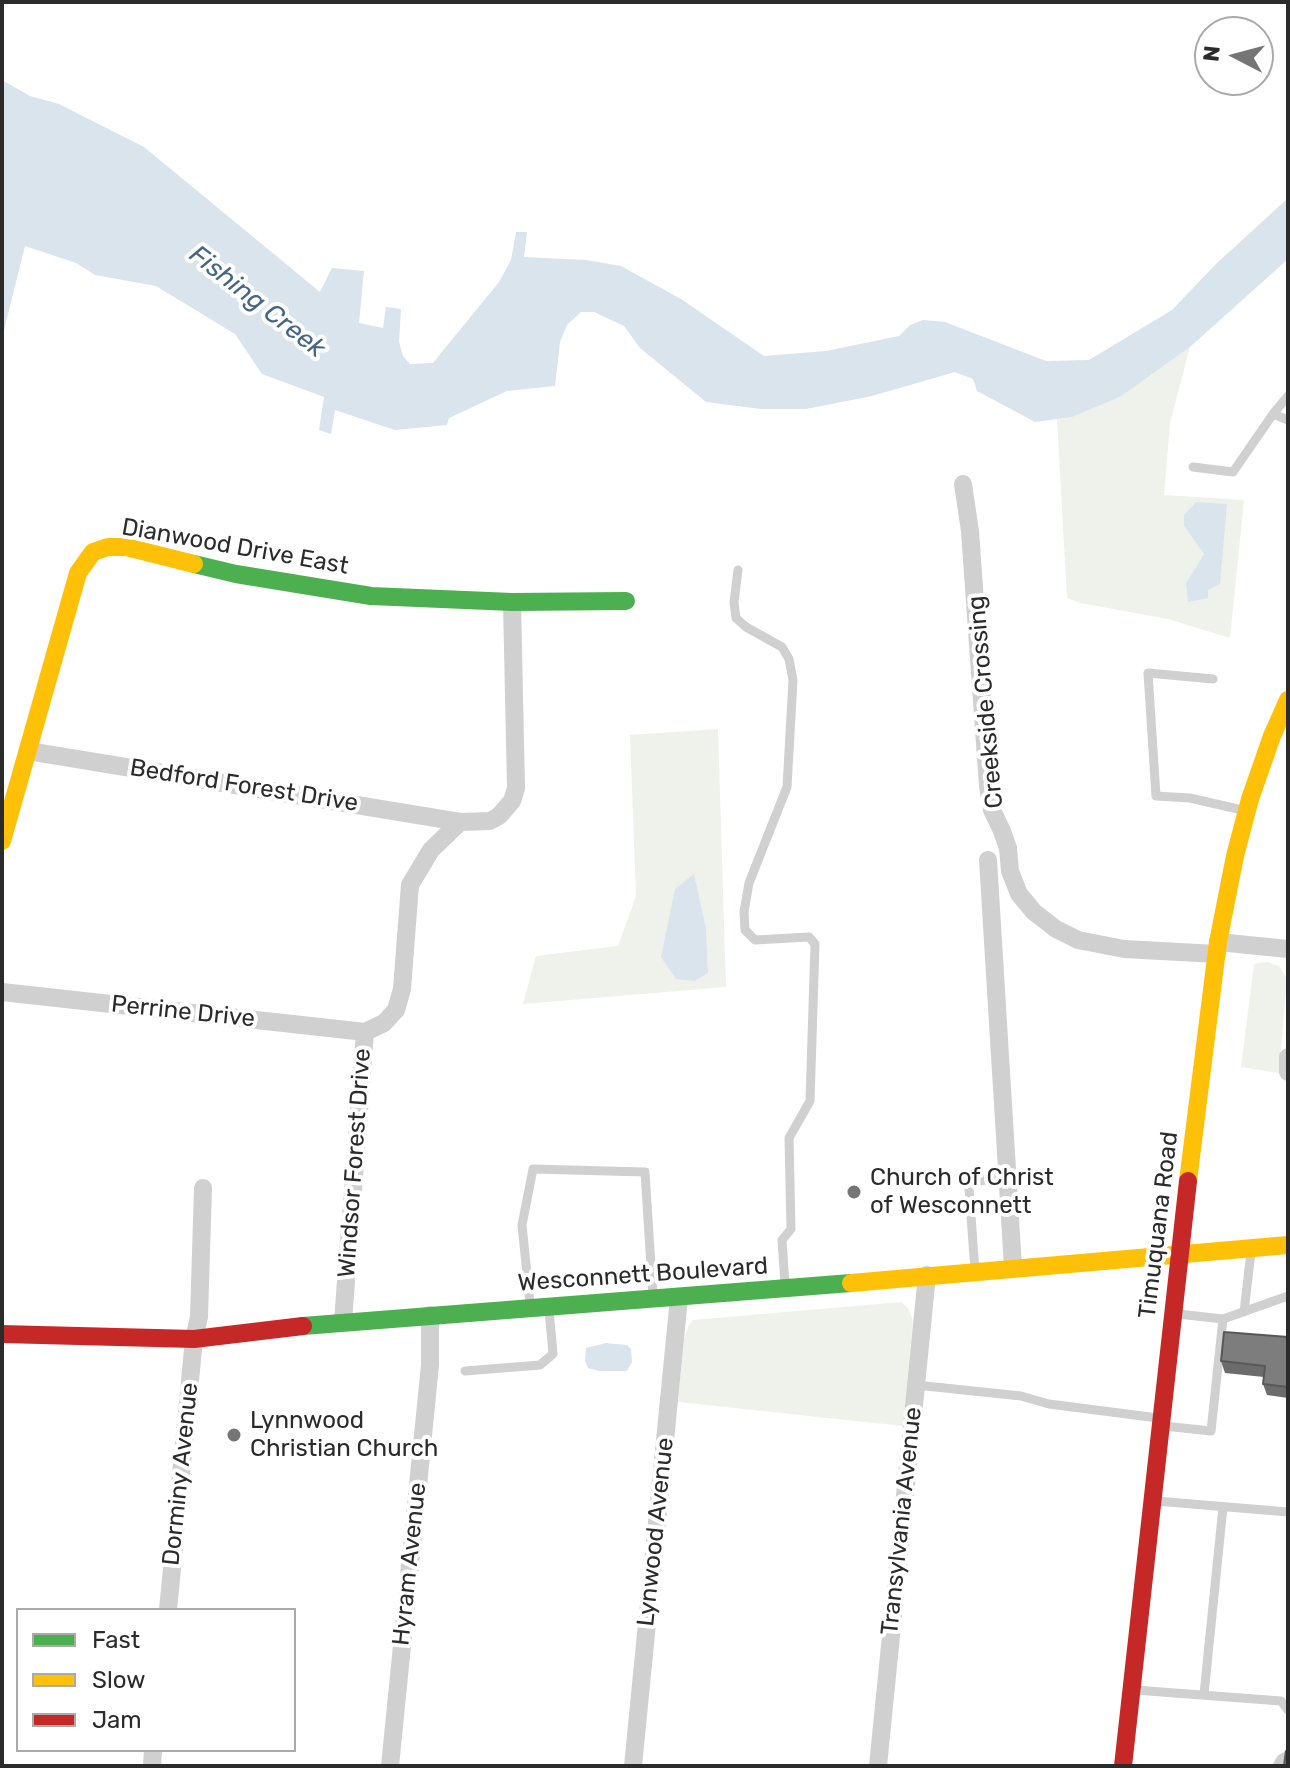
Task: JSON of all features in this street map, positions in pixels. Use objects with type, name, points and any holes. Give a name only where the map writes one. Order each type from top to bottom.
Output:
[{"type":"street","name":"Creekside Crossing","points":[[963,484],[970,531],[988,786],[992,810],[1008,848],[1010,871],[1019,894],[1034,912],[1056,929],[1078,940],[1124,949],[1288,949]]},
{"type":"street","name":"Dianwood Drive East","points":[[28,751],[78,573],[93,552],[108,547],[126,547],[236,574],[371,596],[512,602],[626,601]]},
{"type":"street","points":[[460,822],[490,821],[499,816],[512,801],[516,788],[512,602]]},
{"type":"street","name":"Timuquana Road","points":[[1123,1766],[1179,1256],[1218,948],[1235,856],[1247,811],[1272,736],[1288,700]]},
{"type":"street","points":[[2,841],[28,751]]},
{"type":"street","name":"Bedford Forest Drive","points":[[28,751],[460,822]]},
{"type":"street","name":"Windsor Forest Drive","points":[[343,1321],[365,1032],[384,1023],[396,1010],[402,989],[410,885],[431,850],[460,822]]},
{"type":"street","points":[[988,860],[1013,1267]]},
{"type":"street","name":"Perrine Drive","points":[[2,992],[365,1032]]},
{"type":"street","points":[[1288,1057],[1288,1072]]},
{"type":"street","name":"Dorminy Avenue","points":[[168,1608],[194,1339],[199,1317],[203,1188]]},
{"type":"street","name":"Wesconnett Boulevard","points":[[2,1334],[194,1339],[343,1321],[679,1298],[1288,1245]]},
{"type":"street","name":"Transylvania Avenue","points":[[878,1766],[927,1275]]},
{"type":"street","name":"Lynwood Avenue","points":[[633,1766],[679,1298]]},
{"type":"street","name":"Hyram Avenue","points":[[390,1766],[430,1365],[430,1315]]},
{"type":"lane","points":[[1193,467],[1233,472],[1288,396]]},
{"type":"lane","points":[[1273,414],[1288,420]]},
{"type":"lane","points":[[738,570],[734,602],[736,618],[782,647],[789,659],[793,680],[787,787],[749,883],[744,912],[745,930],[755,940],[809,937],[815,944],[810,1101],[789,1138],[791,1229],[782,1240],[785,1289]]},
{"type":"lane","points":[[1213,679],[1148,673],[1156,796],[1190,798],[1247,811]]},
{"type":"lane","points":[[465,1371],[540,1365],[553,1354],[539,1308],[522,1225],[533,1169],[645,1172],[654,1300]]},
{"type":"lane","points":[[975,1271],[971,1182],[1007,1177]]},
{"type":"lane","points":[[1244,1312],[1252,1248]]},
{"type":"lane","points":[[1173,1314],[1223,1319],[1288,1296]]},
{"type":"lane","points":[[916,1385],[1021,1396],[1049,1404],[1211,1431],[1223,1319]]},
{"type":"lane","points":[[1152,1501],[1288,1512]]},
{"type":"lane","points":[[1204,1694],[1223,1507]]},
{"type":"lane","points":[[1132,1690],[1281,1701],[1288,1710]]},
{"type":"lane","points":[[1277,1766],[1288,1755]]},
{"type":"shaded area","points":[[1190,347],[1170,423],[1164,495],[1244,500],[1230,638],[1168,619],[1067,598],[1057,419],[1072,417],[1120,397]],"holes":[[[1227,504],[1208,590],[1186,583],[1204,554],[1184,526]]]},
{"type":"shaded area","points":[[718,729],[726,987],[523,1004],[536,956],[618,946],[636,896],[630,735]],"holes":[[[694,875],[706,928],[708,973],[695,981],[675,889]]]},
{"type":"shaded area","points":[[1267,962],[1279,966],[1287,979],[1279,1073],[1241,1067],[1254,964]]},
{"type":"shaded area","points":[[901,1302],[908,1308],[913,1321],[903,1426],[678,1402],[684,1339],[693,1320]]},
{"type":"water","name":"Fishing Creek","points":[[2,80],[30,96],[59,104],[144,147],[320,292],[332,268],[364,271],[359,323],[383,328],[386,307],[401,309],[399,342],[403,356],[410,364],[433,363],[499,282],[511,260],[516,232],[527,232],[524,257],[586,260],[621,266],[681,299],[764,356],[826,351],[899,336],[910,325],[923,320],[945,322],[1046,361],[1089,360],[1172,310],[1215,265],[1288,198],[1288,259],[1190,347],[1120,397],[1072,417],[1035,422],[977,391],[973,379],[955,372],[872,396],[806,409],[761,409],[706,402],[640,348],[624,326],[594,312],[581,312],[567,325],[560,342],[555,386],[507,391],[449,418],[447,425],[395,430],[335,410],[331,434],[319,430],[324,397],[262,374],[235,334],[156,286],[95,275],[76,263],[25,246],[3,334],[2,362]]},
{"type":"water","points":[[1196,502],[1227,504],[1220,584],[1208,590],[1208,598],[1188,602],[1186,583],[1204,554],[1184,526],[1184,515]]},
{"type":"water","points":[[694,874],[706,928],[708,973],[695,981],[676,979],[661,957],[675,889]]},
{"type":"water","points":[[606,1343],[627,1345],[631,1349],[632,1362],[627,1371],[588,1368],[586,1348]]},
{"type":"building","points":[[1224,1332],[1288,1337],[1288,1387],[1263,1384],[1265,1366],[1221,1361]]},
{"type":"building","points":[[1286,1751],[1288,1766],[1284,1766]]},
{"type":"traffic: fast","points":[[194,564],[371,596],[512,602],[626,601]]},
{"type":"traffic: fast","points":[[303,1326],[851,1283]]},
{"type":"traffic: slow","points":[[2,841],[78,573],[93,552],[108,547],[126,547],[194,564]]},
{"type":"traffic: slow","points":[[1188,1181],[1218,942],[1235,856],[1250,799],[1288,700]]},
{"type":"traffic: slow","points":[[851,1283],[1288,1245]]},
{"type":"traffic: jam","points":[[1123,1766],[1188,1181]]},
{"type":"traffic: jam","points":[[2,1334],[194,1339],[303,1326]]},
{"type":"place","name":"Church of Christ of Wesconnett","points":[[854,1192]]},
{"type":"place","name":"Lynnwood Christian Church","points":[[234,1435]]}]
